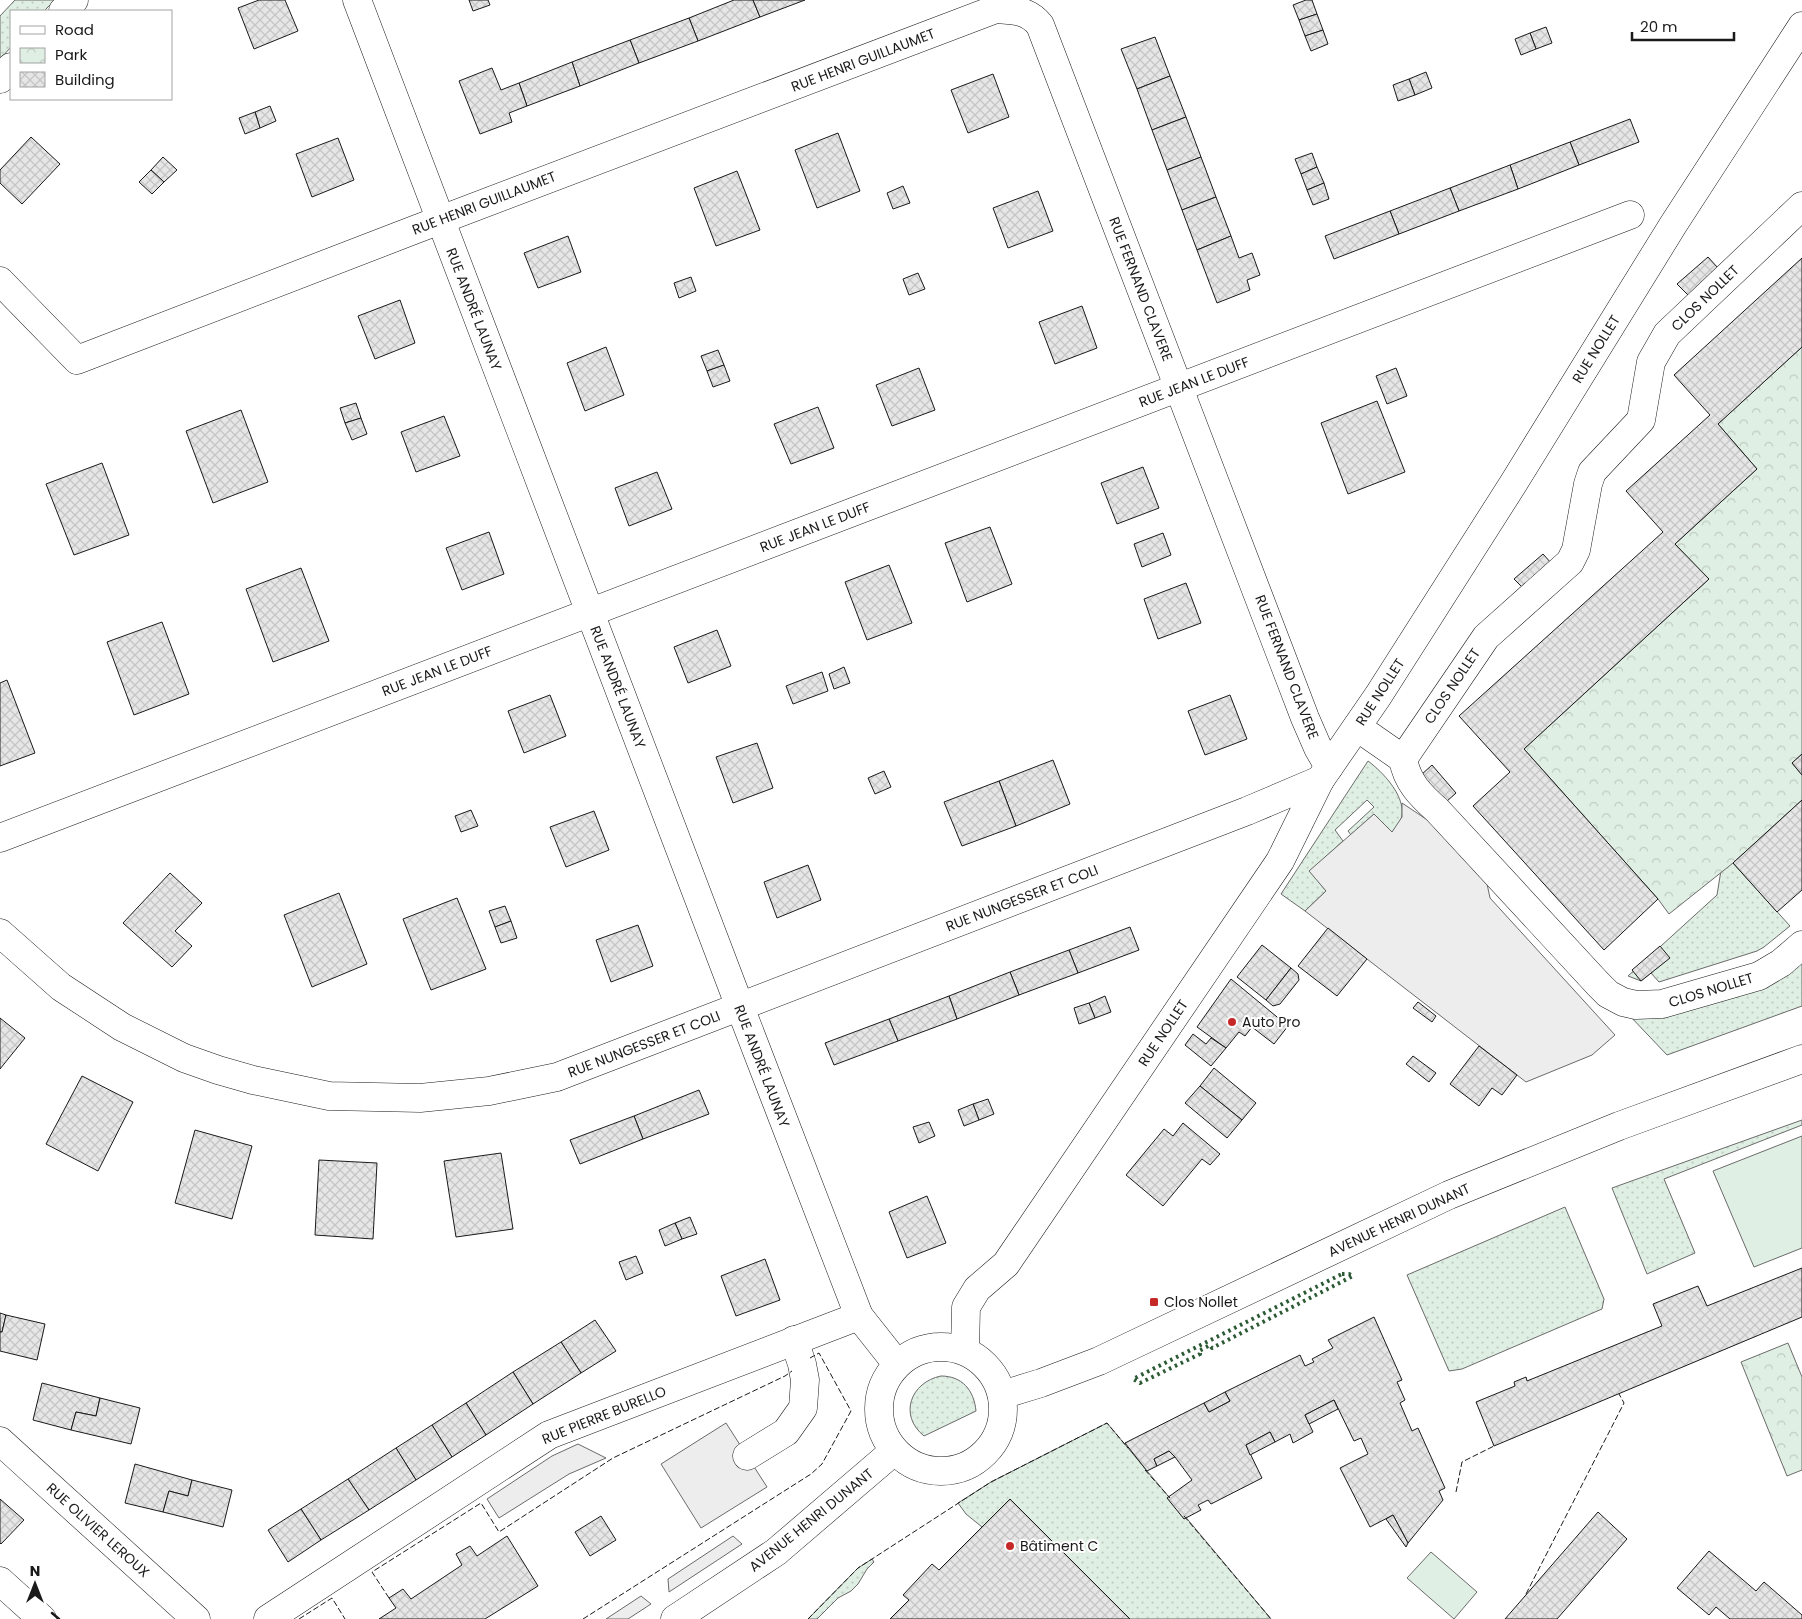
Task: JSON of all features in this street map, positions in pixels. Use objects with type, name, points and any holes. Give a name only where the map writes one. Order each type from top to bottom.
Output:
[{"type":"street","points":[[64,10],[74,0]]},
{"type":"street","name":"RUE ANDRÉ LAUNAY","points":[[357,0],[859,1316],[897,1364]]},
{"type":"street","name":"RUE HENRI GUILLAUMET","points":[[0,281],[77,360],[996,9]]},
{"type":"street","name":"RUE FERNAND CLAVERE","points":[[996,9],[1015,10],[1033,16],[1040,24],[1318,748],[1324,773]]},
{"type":"street","name":"RUE NOLLET","points":[[965,1351],[966,1307],[977,1289],[1006,1264],[1280,861],[1324,773],[1357,727],[1513,484],[1673,225],[1802,26]]},
{"type":"street","points":[[0,80],[10,68]]},
{"type":"street","name":"CLOS NOLLET","points":[[1802,206],[1667,334],[1651,362],[1641,420],[1592,472],[1588,484],[1576,550],[1570,562],[1486,637],[1403,759],[1405,772],[1419,795],[1437,810],[1598,984],[1608,994],[1623,1002],[1636,1005],[1662,1004],[1759,976],[1781,963],[1802,945]]},
{"type":"street","name":"RUE JEAN LE DUFF","points":[[0,838],[1630,215]]},
{"type":"street","points":[[1357,727],[1403,759]]},
{"type":"street","name":"RUE NUNGESSER ET COLI","points":[[0,933],[61,987],[122,1027],[184,1058],[218,1070],[253,1080],[329,1096],[420,1098],[489,1091],[556,1077],[740,1007],[1228,818],[1324,773]]},
{"type":"street","name":"AVENUE HENRI DUNANT","points":[[1002,1395],[1041,1383],[1099,1361],[1449,1195],[1619,1126],[1802,1058]]},
{"type":"street","name":"RUE PIERRE BURELLO","points":[[268,1619],[549,1435],[859,1316]]},
{"type":"street","points":[[748,1456],[786,1432],[804,1408],[805,1380],[794,1340]]},
{"type":"street","points":[[948,1347],[965,1351],[976,1357],[992,1373],[1002,1395],[1004,1415],[998,1435],[986,1452],[970,1464],[950,1471],[930,1471],[910,1464],[894,1451],[884,1435],[878,1416],[879,1398],[886,1379],[897,1364],[912,1354],[929,1348],[948,1347]]},
{"type":"street","name":"RUE OLIVIER LEROUX","points":[[0,1441],[196,1619]]},
{"type":"street","name":"AVENUE HENRI DUNANT","points":[[675,1619],[776,1552],[894,1451]]},
{"type":"street","points":[[0,1581],[42,1619]]},
{"type":"green space","points":[[15,0],[55,0],[45,10],[10,10],[10,48],[0,59],[0,16]]},
{"type":"green space","points":[[1802,347],[1802,754],[1792,763],[1802,775],[1802,800],[1733,863],[1669,914],[1658,899],[1524,749],[1708,580],[1675,544],[1757,469],[1718,424]]},
{"type":"green space","points":[[1368,761],[1384,775],[1397,794],[1402,814],[1399,823],[1392,832],[1374,814],[1351,835],[1348,831],[1374,807],[1367,800],[1335,830],[1343,841],[1310,871],[1326,891],[1305,911],[1281,894]]},
{"type":"green space","points":[[1802,775],[1802,800],[1733,863],[1790,926],[1757,951],[1659,982],[1651,973],[1641,981],[1628,976],[1717,895],[1723,858]]},
{"type":"green space","points":[[1802,957],[1802,1006],[1667,1055],[1629,1015]]},
{"type":"green space","points":[[1802,1120],[1802,1125],[1664,1179],[1695,1253],[1647,1274],[1612,1188]]},
{"type":"green space","points":[[1802,1136],[1802,1248],[1754,1267],[1713,1171]]},
{"type":"green space","points":[[1565,1207],[1604,1299],[1602,1309],[1462,1369],[1449,1371],[1407,1275]]},
{"type":"green space","points":[[1788,1343],[1802,1377],[1802,1470],[1787,1476],[1741,1362]]},
{"type":"green space","points":[[941,1376],[955,1379],[966,1386],[973,1397],[976,1411],[924,1436],[911,1419],[911,1400],[922,1385],[931,1379]]},
{"type":"green space","points":[[1107,1423],[1271,1619],[1130,1619],[1010,1499],[982,1527],[966,1514],[958,1503],[991,1482]]},
{"type":"green space","points":[[1431,1552],[1477,1592],[1454,1619],[1407,1578]]},
{"type":"green space","points":[[872,1559],[874,1562],[851,1591],[838,1598],[817,1619],[808,1619],[858,1568]]},
{"type":"shaded area","points":[[1402,803],[1438,827],[1486,879],[1490,898],[1615,1035],[1592,1055],[1526,1082],[1305,911],[1326,891],[1309,871],[1374,814],[1392,832],[1402,817]]},
{"type":"shaded area","points":[[726,1423],[767,1487],[701,1528],[661,1464]]},
{"type":"shaded area","points":[[578,1444],[606,1458],[569,1474],[499,1518],[487,1499],[552,1456]]},
{"type":"shaded area","points":[[733,1536],[742,1544],[669,1592],[668,1579]]},
{"type":"shaded area","points":[[641,1596],[651,1604],[628,1619],[606,1619]]},
{"type":"building","points":[[259,0],[285,0],[298,31],[254,49],[238,8]]},
{"type":"building","points":[[469,0],[488,0],[490,5],[473,11]]},
{"type":"building","points":[[734,0],[753,0],[760,17],[698,41],[689,18]]},
{"type":"building","points":[[753,0],[805,0],[760,17]]},
{"type":"building","points":[[1306,0],[1312,0],[1317,14],[1299,20],[1293,5]]},
{"type":"building","points":[[1317,14],[1323,30],[1305,36],[1299,20]]},
{"type":"building","points":[[689,18],[698,41],[639,63],[630,40]]},
{"type":"building","points":[[1546,27],[1552,43],[1536,49],[1530,33]]},
{"type":"building","points":[[1323,30],[1328,44],[1311,51],[1305,36]]},
{"type":"building","points":[[1530,33],[1536,49],[1521,55],[1515,39]]},
{"type":"building","points":[[1155,37],[1170,76],[1137,89],[1121,49]]},
{"type":"building","points":[[630,40],[639,63],[580,86],[572,62]]},
{"type":"building","points":[[572,62],[580,86],[527,106],[519,83]]},
{"type":"building","points":[[492,68],[501,90],[519,83],[527,106],[509,113],[512,122],[480,134],[459,81]]},
{"type":"building","points":[[1426,72],[1432,88],[1415,95],[1409,79]]},
{"type":"building","points":[[993,74],[1009,117],[968,133],[951,90]]},
{"type":"building","points":[[1170,76],[1186,117],[1152,130],[1137,89]]},
{"type":"building","points":[[1409,79],[1415,95],[1398,101],[1393,85]]},
{"type":"building","points":[[270,106],[276,121],[260,128],[255,112]]},
{"type":"building","points":[[255,112],[260,128],[245,134],[239,118]]},
{"type":"building","points":[[1186,117],[1201,157],[1167,170],[1152,130]]},
{"type":"building","points":[[1630,119],[1639,142],[1579,165],[1570,142]]},
{"type":"building","points":[[838,133],[860,191],[817,208],[795,150]]},
{"type":"building","points":[[31,137],[60,164],[22,204],[0,183],[0,170]]},
{"type":"building","points":[[338,138],[354,180],[312,197],[296,154]]},
{"type":"building","points":[[1570,142],[1579,165],[1518,189],[1510,165]]},
{"type":"building","points":[[1312,153],[1317,167],[1301,174],[1295,159]]},
{"type":"building","points":[[163,157],[177,170],[164,182],[151,170]]},
{"type":"building","points":[[1201,157],[1216,197],[1182,210],[1167,170]]},
{"type":"building","points":[[1510,165],[1518,189],[1459,211],[1450,188]]},
{"type":"building","points":[[1317,167],[1324,183],[1307,190],[1301,174]]},
{"type":"building","points":[[151,170],[164,182],[152,194],[139,182]]},
{"type":"building","points":[[737,171],[760,230],[716,246],[694,188]]},
{"type":"building","points":[[1324,183],[1329,199],[1313,205],[1307,190]]},
{"type":"building","points":[[903,186],[910,203],[893,209],[887,193]]},
{"type":"building","points":[[1450,188],[1459,211],[1399,234],[1390,211]]},
{"type":"building","points":[[1038,191],[1053,231],[1008,248],[993,208]]},
{"type":"building","points":[[1216,197],[1231,236],[1197,250],[1182,210]]},
{"type":"building","points":[[1390,211],[1399,234],[1334,259],[1325,236]]},
{"type":"building","points":[[568,236],[581,272],[538,288],[524,253]]},
{"type":"building","points":[[1231,236],[1239,258],[1252,253],[1260,275],[1247,280],[1250,290],[1217,303],[1197,250]]},
{"type":"building","points":[[1708,257],[1718,268],[1688,295],[1677,284]]},
{"type":"building","points":[[1802,258],[1802,347],[1718,424],[1757,469],[1675,544],[1709,579],[1524,749],[1658,899],[1604,950],[1473,806],[1510,772],[1459,716],[1663,532],[1626,491],[1710,415],[1674,375]]},
{"type":"building","points":[[918,273],[925,289],[909,295],[903,279]]},
{"type":"building","points":[[691,277],[696,291],[679,298],[674,283]]},
{"type":"building","points":[[400,300],[415,343],[375,359],[358,316]]},
{"type":"building","points":[[1082,306],[1097,348],[1055,364],[1039,322]]},
{"type":"building","points":[[606,347],[624,395],[585,411],[567,363]]},
{"type":"building","points":[[718,350],[724,365],[707,371],[701,356]]},
{"type":"building","points":[[724,365],[730,381],[713,387],[707,371]]},
{"type":"building","points":[[919,368],[935,410],[892,426],[876,385]]},
{"type":"building","points":[[1396,368],[1407,396],[1387,404],[1376,376]]},
{"type":"building","points":[[1377,401],[1405,472],[1348,494],[1321,423]]},
{"type":"building","points":[[356,403],[361,418],[345,423],[340,408]]},
{"type":"building","points":[[818,407],[834,448],[791,464],[774,424]]},
{"type":"building","points":[[241,410],[268,482],[213,503],[186,431]]},
{"type":"building","points":[[444,416],[460,456],[416,472],[401,432]]},
{"type":"building","points":[[361,418],[367,434],[352,440],[345,423]]},
{"type":"building","points":[[102,463],[129,535],[74,555],[46,484]]},
{"type":"building","points":[[1143,467],[1159,508],[1117,524],[1101,483]]},
{"type":"building","points":[[657,472],[672,509],[629,526],[615,488]]},
{"type":"building","points":[[990,527],[1012,584],[967,602],[945,543]]},
{"type":"building","points":[[489,532],[504,574],[462,590],[446,548]]},
{"type":"building","points":[[1163,533],[1171,555],[1142,567],[1134,544]]},
{"type":"building","points":[[1543,554],[1552,564],[1524,589],[1514,579]]},
{"type":"building","points":[[889,565],[912,623],[867,640],[845,582]]},
{"type":"building","points":[[301,568],[329,641],[273,662],[246,589]]},
{"type":"building","points":[[1186,583],[1201,623],[1158,639],[1144,599]]},
{"type":"building","points":[[162,622],[189,694],[134,715],[107,642]]},
{"type":"building","points":[[717,630],[731,666],[688,683],[674,647]]},
{"type":"building","points":[[844,667],[850,683],[834,689],[829,674]]},
{"type":"building","points":[[822,672],[828,691],[793,704],[786,686]]},
{"type":"building","points":[[7,680],[35,753],[0,766],[0,683]]},
{"type":"building","points":[[550,695],[566,736],[524,753],[508,711]]},
{"type":"building","points":[[1230,695],[1247,739],[1205,755],[1188,711]]},
{"type":"building","points":[[757,743],[773,788],[733,803],[716,757]]},
{"type":"building","points":[[1802,754],[1802,775],[1792,763]]},
{"type":"building","points":[[1053,760],[1070,804],[1016,826],[999,781]]},
{"type":"building","points":[[1432,765],[1456,793],[1446,802],[1421,775]]},
{"type":"building","points":[[884,771],[891,787],[875,794],[868,778]]},
{"type":"building","points":[[999,781],[1016,826],[962,846],[944,802]]},
{"type":"building","points":[[1802,800],[1802,890],[1777,912],[1733,863]]},
{"type":"building","points":[[471,810],[478,826],[461,832],[455,816]]},
{"type":"building","points":[[594,811],[609,850],[566,867],[550,827]]},
{"type":"building","points":[[808,865],[821,900],[777,918],[764,882]]},
{"type":"building","points":[[170,873],[202,903],[175,931],[192,946],[172,967],[123,923]]},
{"type":"building","points":[[339,893],[367,964],[312,987],[284,915]]},
{"type":"building","points":[[457,898],[486,969],[431,990],[403,919]]},
{"type":"building","points":[[505,906],[511,921],[495,927],[489,911]]},
{"type":"building","points":[[511,921],[517,938],[501,943],[495,927]]},
{"type":"building","points":[[638,925],[653,966],[611,982],[596,940]]},
{"type":"building","points":[[1130,927],[1139,950],[1078,973],[1069,950]]},
{"type":"building","points":[[1328,928],[1367,959],[1337,996],[1298,966]]},
{"type":"building","points":[[1262,945],[1291,968],[1266,1000],[1237,977]]},
{"type":"building","points":[[1660,946],[1670,958],[1641,981],[1632,970]]},
{"type":"building","points":[[1069,950],[1078,973],[1019,995],[1010,972]]},
{"type":"building","points":[[1291,968],[1298,974],[1299,980],[1280,1004],[1273,1006],[1266,1000]]},
{"type":"building","points":[[1010,972],[1019,995],[957,1019],[949,996]]},
{"type":"building","points":[[1231,979],[1288,1026],[1274,1044],[1252,1027],[1245,1036],[1239,1032],[1226,1048],[1197,1027]]},
{"type":"building","points":[[949,996],[957,1019],[898,1041],[889,1019]]},
{"type":"building","points":[[1105,996],[1111,1012],[1095,1018],[1089,1003]]},
{"type":"building","points":[[1418,1002],[1436,1016],[1432,1022],[1413,1008]]},
{"type":"building","points":[[1089,1003],[1095,1018],[1079,1024],[1074,1008]]},
{"type":"building","points":[[0,1018],[25,1038],[0,1069]]},
{"type":"building","points":[[889,1019],[898,1041],[834,1065],[825,1043]]},
{"type":"building","points":[[1193,1034],[1206,1044],[1211,1038],[1226,1048],[1211,1066],[1185,1045]]},
{"type":"building","points":[[1479,1046],[1517,1075],[1502,1095],[1492,1088],[1479,1106],[1450,1084]]},
{"type":"building","points":[[1413,1056],[1436,1073],[1429,1082],[1406,1064]]},
{"type":"building","points":[[1214,1068],[1256,1103],[1242,1120],[1200,1086]]},
{"type":"building","points":[[82,1076],[133,1102],[98,1171],[46,1144]]},
{"type":"building","points":[[1200,1086],[1242,1120],[1227,1138],[1185,1103]]},
{"type":"building","points":[[699,1090],[709,1114],[643,1139],[634,1116]]},
{"type":"building","points":[[988,1099],[994,1114],[979,1120],[973,1104]]},
{"type":"building","points":[[973,1104],[979,1120],[964,1126],[958,1110]]},
{"type":"building","points":[[634,1116],[643,1139],[580,1164],[570,1140]]},
{"type":"building","points":[[929,1122],[935,1136],[919,1143],[913,1127]]},
{"type":"building","points":[[1183,1123],[1220,1154],[1210,1165],[1202,1159],[1163,1206],[1126,1175],[1164,1129],[1173,1136]]},
{"type":"building","points":[[195,1130],[252,1146],[232,1219],[175,1203]]},
{"type":"building","points":[[501,1153],[513,1229],[456,1237],[444,1161]]},
{"type":"building","points":[[319,1160],[377,1163],[373,1239],[315,1235]]},
{"type":"building","points":[[927,1196],[946,1243],[907,1258],[889,1212]]},
{"type":"building","points":[[690,1217],[697,1234],[682,1239],[675,1223]]},
{"type":"building","points":[[675,1223],[682,1239],[665,1246],[659,1230]]},
{"type":"building","points":[[636,1256],[643,1273],[626,1280],[619,1262]]},
{"type":"building","points":[[765,1259],[780,1300],[736,1316],[721,1276]]},
{"type":"building","points":[[1802,1268],[1802,1317],[1494,1446],[1476,1402],[1515,1386],[1514,1382],[1526,1377],[1527,1381],[1662,1326],[1653,1304],[1698,1286],[1707,1306]]},
{"type":"building","points":[[0,1313],[6,1315],[2,1332],[0,1332]]},
{"type":"building","points":[[6,1315],[45,1324],[37,1360],[0,1351],[0,1332],[2,1332]]},
{"type":"building","points":[[1374,1317],[1402,1380],[1397,1382],[1405,1400],[1400,1403],[1412,1431],[1418,1428],[1445,1488],[1439,1491],[1443,1500],[1408,1543],[1393,1515],[1370,1527],[1340,1468],[1368,1454],[1361,1438],[1354,1441],[1334,1400],[1305,1415],[1313,1432],[1293,1443],[1290,1434],[1275,1442],[1270,1432],[1246,1445],[1262,1478],[1211,1504],[1208,1500],[1198,1505],[1201,1510],[1184,1519],[1167,1498],[1192,1480],[1175,1457],[1169,1451],[1154,1459],[1157,1466],[1147,1471],[1125,1443],[1204,1403],[1209,1412],[1230,1401],[1225,1392],[1300,1355],[1305,1366],[1314,1362],[1312,1359],[1333,1348],[1328,1340]]},
{"type":"building","points":[[595,1320],[616,1351],[581,1373],[561,1342]]},
{"type":"building","points":[[561,1342],[581,1373],[533,1404],[513,1372]]},
{"type":"building","points":[[513,1372],[533,1404],[486,1435],[466,1403]]},
{"type":"building","points":[[42,1383],[100,1398],[96,1416],[76,1412],[71,1430],[33,1420]]},
{"type":"building","points":[[1225,1392],[1230,1401],[1209,1412],[1204,1403]]},
{"type":"building","points":[[100,1398],[140,1408],[131,1444],[71,1430],[76,1412],[96,1416]]},
{"type":"building","points":[[1334,1400],[1338,1409],[1309,1424],[1305,1415]]},
{"type":"building","points":[[466,1403],[486,1435],[452,1457],[432,1425]]},
{"type":"building","points":[[432,1425],[452,1457],[416,1480],[396,1448]]},
{"type":"building","points":[[1270,1432],[1275,1442],[1250,1455],[1246,1445]]},
{"type":"building","points":[[396,1448],[416,1480],[369,1510],[348,1479]]},
{"type":"building","points":[[1169,1451],[1175,1457],[1157,1466],[1154,1459]]},
{"type":"building","points":[[135,1464],[192,1480],[188,1496],[169,1491],[163,1512],[125,1503]]},
{"type":"building","points":[[348,1479],[369,1510],[321,1540],[301,1509]]},
{"type":"building","points":[[192,1480],[232,1490],[223,1527],[163,1512],[169,1491],[188,1496]]},
{"type":"building","points":[[0,1499],[24,1520],[1,1544],[0,1543]]},
{"type":"building","name":"Bâtiment C","points":[[1010,1499],[1130,1619],[890,1619],[909,1600],[903,1595],[932,1564],[939,1570]]},
{"type":"building","points":[[301,1509],[321,1540],[288,1562],[268,1530]]},
{"type":"building","points":[[1598,1512],[1627,1539],[1557,1619],[1505,1619]]},
{"type":"building","points":[[1393,1515],[1408,1543],[1406,1547],[1386,1519]]},
{"type":"building","points":[[601,1516],[616,1540],[590,1556],[575,1532]]},
{"type":"building","points":[[507,1536],[538,1586],[485,1619],[379,1619],[396,1608],[389,1598],[403,1589],[411,1599],[462,1565],[456,1554],[470,1546],[477,1556]]},
{"type":"building","points":[[1709,1551],[1756,1591],[1764,1582],[1802,1615],[1802,1619],[1730,1619],[1716,1607],[1709,1615],[1677,1588]]},
{"type":"hedge","points":[[1342,1274],[1353,1276],[1212,1348],[1210,1345],[1199,1351],[1200,1354],[1140,1383],[1133,1379],[1342,1274]]},
{"type":"fence","points":[[583,1619],[811,1474],[822,1464],[851,1411],[819,1353],[810,1358]]},
{"type":"fence","points":[[389,1598],[372,1572],[481,1503],[499,1532],[613,1458],[792,1371]]},
{"type":"fence","points":[[1526,1594],[1624,1403],[1619,1394]]},
{"type":"fence","points":[[808,1619],[858,1568],[991,1482],[1107,1423],[1128,1448]]},
{"type":"fence","points":[[1456,1492],[1462,1462],[1494,1446]]},
{"type":"fence","points":[[1145,1470],[1170,1498]]},
{"type":"fence","points":[[1184,1516],[1271,1619]]},
{"type":"fence","points":[[299,1619],[332,1598],[345,1619]]},
{"type":"wall","points":[[52,1613],[59,1619]]},
{"type":"place","name":"Auto Pro","points":[[1232,1022]]},
{"type":"place","name":"Clos Nollet","points":[[1154,1302]]},
{"type":"place","name":"Bâtiment C","points":[[1010,1546]]}]
